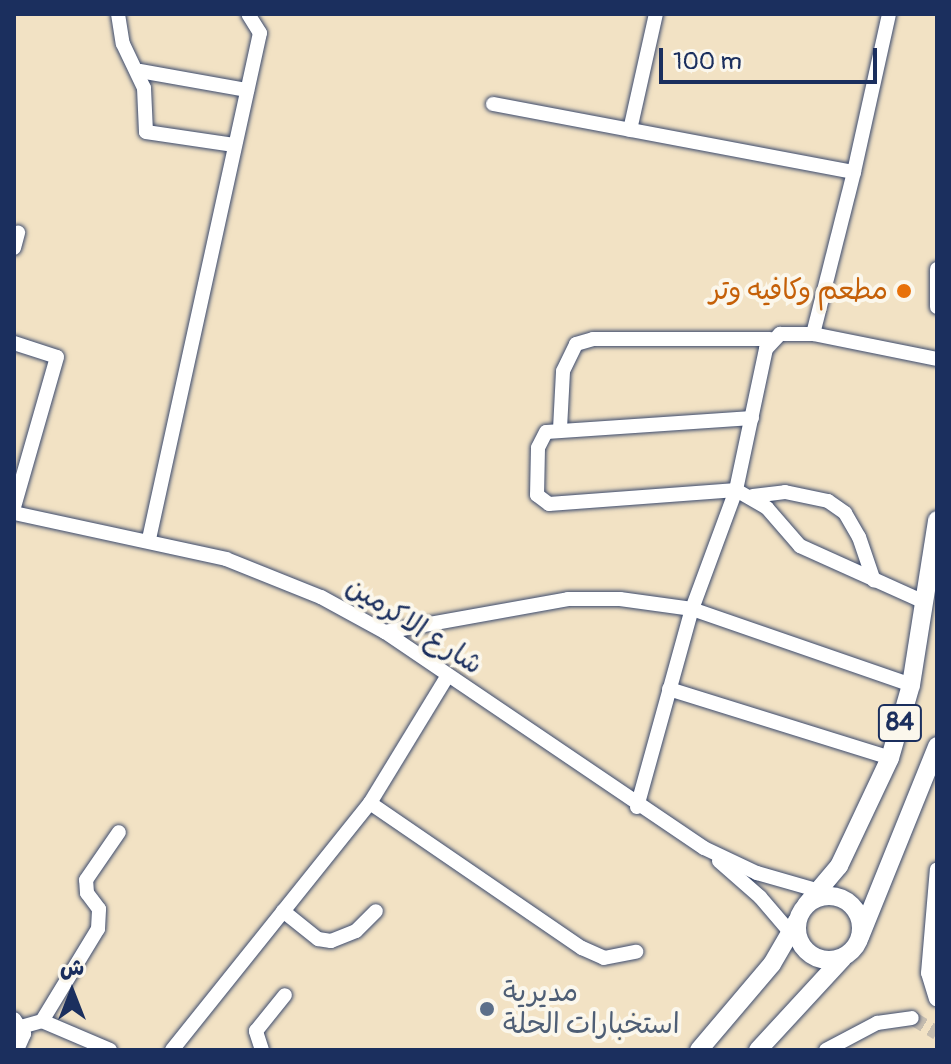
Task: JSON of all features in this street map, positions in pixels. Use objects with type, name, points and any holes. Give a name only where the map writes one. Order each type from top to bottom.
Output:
[{"type":"main road","name":"84","points":[[699,1050],[797,940],[815,902],[839,866],[890,758],[911,685],[937,520]]},
{"type":"main road","name":"84","points":[[758,1050],[849,953],[860,937],[937,746]]},
{"type":"main road","points":[[815,902],[855,908],[860,937]]},
{"type":"main road","points":[[797,940],[819,959],[849,953]]},
{"type":"street","points":[[118,14],[123,44],[140,71],[146,132],[234,145]]},
{"type":"street","points":[[149,539],[260,33],[248,14]]},
{"type":"street","points":[[630,130],[656,14]]},
{"type":"street","points":[[813,334],[854,172],[889,14]]},
{"type":"street","points":[[140,71],[247,90]]},
{"type":"street","points":[[493,104],[854,172]]},
{"type":"street","points":[[14,248],[18,233]]},
{"type":"street","points":[[937,269],[937,307]]},
{"type":"street","points":[[560,429],[563,371],[576,344],[593,339],[770,339],[795,332],[937,359]]},
{"type":"street","points":[[637,807],[692,609],[736,490],[770,339]]},
{"type":"street","points":[[14,360],[16,343],[57,357],[14,507]]},
{"type":"street","points":[[752,418],[560,429],[541,438],[540,502],[736,490],[753,496],[785,492],[828,501],[845,513],[859,537],[874,581]]},
{"type":"street","points":[[753,496],[800,546],[924,602]]},
{"type":"street","name":"شارع الاكرمين","points":[[14,513],[149,539],[226,559],[307,591],[385,632],[637,807],[704,848],[815,902]]},
{"type":"street","points":[[385,632],[568,599],[620,599],[692,609],[911,685]]},
{"type":"street","points":[[172,1050],[370,803],[447,677]]},
{"type":"street","points":[[669,689],[890,758]]},
{"type":"street","points":[[370,803],[582,948],[604,958],[636,952]]},
{"type":"street","points":[[42,1021],[98,929],[99,909],[87,893],[86,880],[119,832]]},
{"type":"street","name":"شارع الاكرمين","points":[[704,848],[797,940]]},
{"type":"street","points":[[936,999],[928,973],[937,869]]},
{"type":"street","points":[[283,911],[318,939],[331,941],[356,931],[376,911]]},
{"type":"street","points":[[262,1050],[256,1031],[285,995]]},
{"type":"street","points":[[826,1050],[877,1023],[912,1018]]},
{"type":"street","points":[[17,1050],[18,1023],[42,1021],[110,1050]]},
{"type":"tunnel","points":[[912,1018],[937,1033]]},
{"type":"place","name":"مطعم وكافيه وتر","points":[[904,291]]},
{"type":"place","name":"مديرية استخبارات الحلة","points":[[487,1009]]}]
